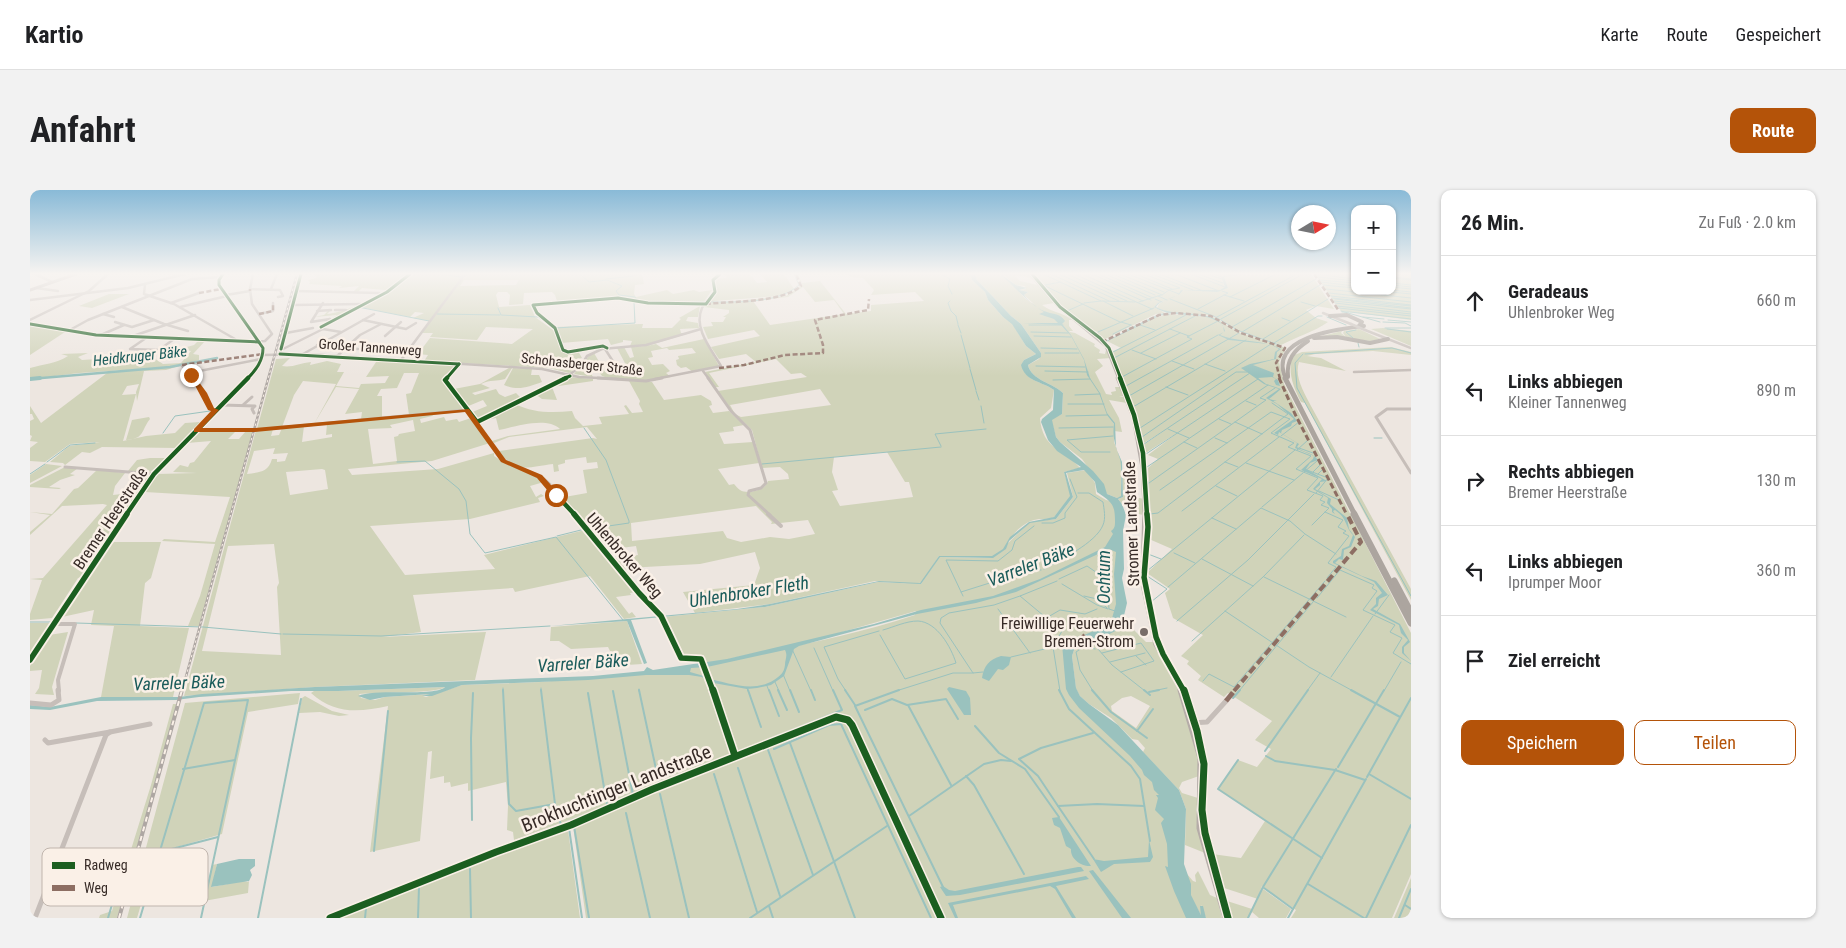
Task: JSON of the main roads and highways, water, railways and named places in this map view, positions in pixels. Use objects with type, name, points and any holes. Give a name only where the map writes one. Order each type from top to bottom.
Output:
[{"type":"highway","points":[[1329,314],[1344,314],[1364,320]]},
{"type":"highway","points":[[1329,314],[1340,320]]},
{"type":"highway","points":[[1329,314],[1353,317],[1362,323],[1361,325],[1322,332],[1298,342],[1287,353],[1283,362],[1284,375],[1307,424],[1411,623]]},
{"type":"highway","points":[[1350,326],[1366,328],[1343,330],[1313,339],[1298,348],[1289,358],[1287,369],[1290,383],[1411,613]]},
{"type":"highway","points":[[1313,339],[1337,337],[1370,343],[1383,338],[1370,342],[1354,340],[1342,334],[1343,330]]},
{"type":"main road","name":"Bremer Heerstraße","points":[[30,660],[154,474],[256,370],[263,348],[235,308]]},
{"type":"main road","name":"Stromer Landstraße","points":[[1059,308],[1105,344],[1116,368],[1134,420],[1142,456],[1146,528],[1142,576],[1155,639],[1183,694],[1201,758],[1200,828],[1226,918]]},
{"type":"water","points":[[995,308],[1003,308],[1021,324],[1041,353],[1041,357],[1028,365],[1033,374],[1063,393],[1062,414],[1052,420],[1056,437],[1093,471],[1104,484],[1107,494],[1117,498],[1121,496],[1121,462],[1117,451],[1122,462],[1123,497],[1118,499],[1126,515],[1123,531],[1124,569],[1122,578],[1127,603],[1122,624],[1117,630],[1104,637],[1080,643],[1075,647],[1072,656],[1076,688],[1080,696],[1089,704],[1118,725],[1179,790],[1186,809],[1184,864],[1191,884],[1191,895],[1201,915],[1200,906],[1203,906],[1206,918],[1186,918],[1174,891],[1165,866],[1168,867],[1167,844],[1161,823],[1164,819],[1155,810],[1158,798],[1156,795],[1159,795],[1154,790],[1152,782],[1144,775],[1130,756],[1079,708],[1066,689],[1062,644],[1066,640],[1084,635],[1111,622],[1116,604],[1114,574],[1116,552],[1109,549],[1016,592],[976,603],[917,614],[799,646],[794,649],[784,676],[771,685],[757,688],[747,689],[708,682],[702,677],[689,675],[646,675],[588,680],[462,685],[432,696],[422,696],[430,694],[370,700],[358,696],[377,693],[430,692],[445,687],[291,691],[176,700],[97,701],[50,710],[30,709],[30,705],[50,707],[101,697],[179,697],[315,687],[593,676],[644,671],[647,667],[653,670],[727,659],[874,624],[921,610],[993,596],[1040,579],[1105,547],[1113,534],[1111,531],[1115,521],[1113,507],[1109,501],[1097,492],[1095,482],[1084,470],[1066,473],[1073,497],[1056,519],[1030,523],[1009,541],[1006,549],[993,558],[940,557],[921,584],[878,582],[765,607],[631,620],[647,663],[644,664],[627,621],[550,626],[737,609],[879,581],[920,583],[939,556],[992,556],[1003,549],[1010,537],[1029,522],[1054,517],[1070,496],[1064,472],[1081,467],[1057,451],[1048,440],[1041,422],[1053,410],[1054,390],[1030,378],[1023,371],[1021,365],[1024,360],[1036,354],[1026,346],[1012,324]],"holes":[[[785,650],[786,656],[781,674],[774,680],[758,686],[741,686],[706,678],[690,672],[691,668],[707,667]]]},
{"type":"water","points":[[1038,308],[1059,315],[1065,321],[1062,324],[1071,335],[1084,359],[1090,378],[1100,393],[1107,413],[1115,423],[1116,447],[1114,424],[1107,415],[1099,393],[1087,375],[1084,360],[1071,336],[1061,325],[1023,323],[1058,323],[1054,319],[1039,314],[1044,312]]},
{"type":"water","points":[[1156,308],[1206,316],[1222,324],[1206,317],[1162,311]]},
{"type":"water","points":[[1223,332],[1220,335],[1268,344],[1229,340],[1218,335]]},
{"type":"water","points":[[1270,344],[1281,349],[1277,352],[1276,359],[1253,365],[1274,373],[1273,377],[1278,380],[1280,386],[1276,385],[1274,381],[1276,379],[1272,377],[1258,378],[1266,384],[1281,389],[1269,399],[1277,401],[1273,401],[1291,413],[1297,421],[1282,430],[1281,433],[1299,444],[1297,447],[1299,449],[1314,456],[1295,448],[1297,443],[1279,432],[1278,435],[1274,433],[1294,419],[1277,404],[1266,398],[1279,389],[1264,384],[1241,368],[1274,359],[1275,352],[1279,349]]},
{"type":"water","points":[[1314,456],[1318,460],[1310,463],[1306,469],[1327,481],[1320,482],[1320,485],[1315,489],[1331,499],[1330,504],[1347,518],[1349,529],[1355,537],[1351,547],[1344,550],[1343,560],[1339,559],[1335,563],[1376,581],[1388,595],[1379,599],[1378,606],[1373,609],[1400,624],[1410,642],[1404,647],[1404,653],[1411,661],[1402,653],[1402,647],[1408,640],[1401,633],[1399,625],[1370,610],[1376,604],[1376,598],[1382,593],[1374,582],[1333,563],[1333,561],[1341,556],[1342,549],[1349,546],[1353,535],[1348,528],[1342,516],[1335,510],[1333,511],[1335,514],[1332,512],[1327,503],[1328,498],[1313,489],[1322,479],[1301,470]]},
{"type":"water","points":[[1001,656],[1011,657],[1009,665],[1003,670],[998,669],[989,681],[982,678],[988,664],[993,659]]},
{"type":"water","points":[[949,687],[966,691],[970,698],[971,715],[964,715],[947,689]]},
{"type":"water","points":[[1059,817],[1091,866],[1080,864],[1072,856],[1071,849],[1066,846],[1060,828],[1054,825],[1052,818]]},
{"type":"water","points":[[1149,840],[1153,857],[1150,862],[1114,864],[1101,872],[1093,859],[1104,861],[1148,857]]},
{"type":"water","points":[[239,859],[255,859],[255,866],[250,870],[252,875],[249,881],[211,887],[217,864]]},
{"type":"water","points":[[1081,867],[1084,871],[960,895],[946,896],[940,887],[943,886],[955,891]]},
{"type":"water","points":[[1093,870],[1131,918],[1122,918],[1089,871]]},
{"type":"water","points":[[1086,876],[1089,879],[1056,886],[1076,918],[1072,918],[1055,889],[1050,886],[953,905],[958,918],[955,918],[948,903]]},
{"type":"waterway","points":[[363,308],[429,321]]},
{"type":"waterway","points":[[498,308],[501,315],[538,317],[551,326]]},
{"type":"waterway","points":[[556,328],[635,323],[634,308]]},
{"type":"waterway","points":[[950,308],[956,316],[958,324]]},
{"type":"waterway","points":[[1067,311],[1074,308]]},
{"type":"waterway","points":[[1091,308],[1120,322]]},
{"type":"waterway","points":[[1117,308],[1133,316]]},
{"type":"waterway","points":[[1193,308],[1216,317],[1232,327]]},
{"type":"waterway","points":[[1217,317],[1234,308]]},
{"type":"waterway","points":[[1221,319],[1241,308]]},
{"type":"waterway","points":[[1232,327],[1265,308]]},
{"type":"waterway","points":[[1242,332],[1282,308]]},
{"type":"waterway","points":[[1263,339],[1313,308]]},
{"type":"waterway","points":[[1339,308],[1411,316]]},
{"type":"waterway","points":[[1355,308],[1411,314]]},
{"type":"waterway","points":[[1377,308],[1411,312]]},
{"type":"waterway","points":[[1401,308],[1411,309]]},
{"type":"waterway","points":[[1121,322],[1152,309]]},
{"type":"waterway","points":[[1345,312],[1349,312]]},
{"type":"waterway","points":[[1345,312],[1380,322]]},
{"type":"waterway","points":[[1350,312],[1411,319]]},
{"type":"waterway","points":[[1127,330],[1158,315],[1167,313]]},
{"type":"waterway","points":[[437,314],[500,315]]},
{"type":"waterway","points":[[1107,341],[1160,315],[1170,314]]},
{"type":"waterway","points":[[1113,352],[1188,314]]},
{"type":"waterway","points":[[1142,437],[1114,358],[1197,315]]},
{"type":"waterway","points":[[1274,343],[1318,316],[1322,316]]},
{"type":"waterway","points":[[1327,317],[1346,325]]},
{"type":"waterway","points":[[1363,317],[1384,319]]},
{"type":"waterway","points":[[1282,318],[1290,321]]},
{"type":"waterway","points":[[1388,320],[1411,322]]},
{"type":"waterway","points":[[1189,336],[1218,321]]},
{"type":"waterway","points":[[1098,332],[1121,322]]},
{"type":"waterway","points":[[1113,334],[1131,325],[1121,322]]},
{"type":"waterway","points":[[1383,322],[1405,323],[1411,326]]},
{"type":"waterway","points":[[958,325],[961,333]]},
{"type":"waterway","points":[[1029,325],[1063,325]]},
{"type":"waterway","points":[[1140,325],[1155,330]]},
{"type":"waterway","points":[[1232,327],[1242,332]]},
{"type":"waterway","points":[[1385,328],[1411,328]]},
{"type":"waterway","points":[[1170,329],[1189,336]]},
{"type":"waterway","points":[[1387,329],[1411,332]]},
{"type":"waterway","points":[[1353,338],[1346,332],[1356,330]]},
{"type":"waterway","points":[[1031,332],[1068,333]]},
{"type":"waterway","points":[[1242,332],[1279,345]]},
{"type":"waterway","points":[[1141,353],[1180,333]]},
{"type":"waterway","points":[[1183,365],[1239,333]]},
{"type":"waterway","points":[[961,335],[970,368]]},
{"type":"waterway","points":[[1126,386],[1218,335]]},
{"type":"waterway","points":[[1034,336],[1071,337]]},
{"type":"waterway","points":[[1156,359],[1192,339],[1187,337],[1189,336]]},
{"type":"waterway","points":[[1205,364],[1246,340]]},
{"type":"waterway","points":[[1358,343],[1359,347]]},
{"type":"waterway","points":[[1140,428],[1271,344]]},
{"type":"waterway","points":[[1041,348],[1077,349]]},
{"type":"waterway","points":[[1305,354],[1392,348],[1411,353]]},
{"type":"waterway","points":[[1132,350],[1156,359]]},
{"type":"waterway","points":[[1045,353],[1079,353]]},
{"type":"waterway","points":[[1303,354],[1295,363],[1297,388],[1411,596]]},
{"type":"waterway","name":"Heidkruger Bäke","points":[[40,378],[30,379],[170,367],[217,358]]},
{"type":"waterway","points":[[1122,377],[1156,359]]},
{"type":"waterway","points":[[1172,361],[1183,365]]},
{"type":"waterway","points":[[1166,387],[1205,364]]},
{"type":"waterway","points":[[1205,364],[1225,371]]},
{"type":"waterway","points":[[1129,396],[1183,365]]},
{"type":"waterway","points":[[1183,365],[1194,369]]},
{"type":"waterway","points":[[1036,366],[1085,367]]},
{"type":"waterway","points":[[970,369],[976,390]]},
{"type":"waterway","points":[[1045,371],[1088,372]]},
{"type":"waterway","points":[[1142,437],[1236,372],[1247,372]]},
{"type":"waterway","points":[[1144,444],[1250,373]]},
{"type":"waterway","points":[[1053,380],[1090,379]]},
{"type":"waterway","points":[[1177,433],[1258,379]]},
{"type":"waterway","points":[[1147,467],[1268,385]]},
{"type":"waterway","points":[[1133,407],[1166,387]]},
{"type":"waterway","points":[[1166,387],[1188,395]]},
{"type":"waterway","points":[[1149,483],[1266,400],[1260,398],[1275,388]]},
{"type":"waterway","points":[[976,391],[979,400]]},
{"type":"waterway","points":[[1075,395],[1100,394]]},
{"type":"waterway","points":[[1246,401],[1256,405]]},
{"type":"waterway","points":[[1272,403],[1288,414],[1284,417]]},
{"type":"waterway","points":[[1068,404],[1104,404]]},
{"type":"waterway","points":[[981,406],[984,423]]},
{"type":"waterway","points":[[163,433],[175,416],[210,411]]},
{"type":"waterway","points":[[1248,428],[1271,412],[1284,417]]},
{"type":"waterway","points":[[1066,416],[1107,415]]},
{"type":"waterway","points":[[1262,434],[1284,417]]},
{"type":"waterway","points":[[1284,417],[1290,419],[1271,433],[1294,443],[1288,447],[1311,456],[1296,469],[1318,478],[1307,490],[1323,496],[1320,500],[1325,502],[1321,505],[1329,508],[1325,512]]},
{"type":"waterway","points":[[1219,419],[1231,424]]},
{"type":"waterway","points":[[1235,422],[1248,428]]},
{"type":"waterway","points":[[1281,436],[1299,422]]},
{"type":"waterway","points":[[1059,428],[1113,427]]},
{"type":"waterway","points":[[584,428],[606,460],[629,521],[629,523],[588,529]]},
{"type":"waterway","points":[[1227,443],[1248,428]]},
{"type":"waterway","points":[[1248,428],[1262,434]]},
{"type":"waterway","points":[[941,446],[935,434],[986,429]]},
{"type":"waterway","points":[[1168,429],[1177,433]]},
{"type":"waterway","points":[[1146,454],[1177,433]]},
{"type":"waterway","points":[[1177,433],[1189,438]]},
{"type":"waterway","points":[[1150,514],[1158,513],[1262,434]]},
{"type":"waterway","points":[[1110,452],[1081,452],[1067,440],[1113,436]]},
{"type":"waterway","points":[[1142,437],[1148,483],[1149,538]]},
{"type":"waterway","points":[[1182,511],[1279,437]]},
{"type":"waterway","points":[[1215,438],[1227,443]]},
{"type":"waterway","points":[[1374,438],[1382,438]]},
{"type":"waterway","points":[[1299,448],[1308,440]]},
{"type":"waterway","points":[[1184,442],[1197,448]]},
{"type":"waterway","points":[[47,462],[70,445],[95,443]]},
{"type":"waterway","points":[[1160,490],[1227,443]]},
{"type":"waterway","points":[[762,464],[941,447]]},
{"type":"waterway","points":[[1299,448],[1313,453]]},
{"type":"waterway","points":[[1269,471],[1295,450]]},
{"type":"waterway","points":[[1313,472],[1321,464],[1317,460]]},
{"type":"waterway","points":[[397,462],[425,461],[459,489],[466,501],[470,534],[485,553],[556,537],[623,620]]},
{"type":"waterway","points":[[1304,472],[1317,461]]},
{"type":"waterway","points":[[1225,462],[1238,467]]},
{"type":"waterway","points":[[1246,463],[1269,471]]},
{"type":"waterway","points":[[30,474],[45,464]]},
{"type":"waterway","points":[[1318,474],[1323,469]]},
{"type":"waterway","points":[[1307,470],[1328,478],[1316,493]]},
{"type":"waterway","points":[[1147,571],[1269,471]]},
{"type":"waterway","points":[[1269,471],[1294,480]]},
{"type":"waterway","points":[[1262,507],[1303,473]]},
{"type":"waterway","points":[[1042,523],[1053,523],[1065,518],[1065,513],[1077,497],[1070,479]]},
{"type":"waterway","points":[[1216,486],[1237,496]]},
{"type":"waterway","points":[[1319,491],[1339,500]]},
{"type":"waterway","name":"Varreler Bäke","points":[[1044,569],[1085,544],[1099,532],[1103,525],[1105,516],[1103,502],[1089,493],[1078,493]]},
{"type":"waterway","points":[[1288,520],[1314,494]]},
{"type":"waterway","points":[[1168,587],[1261,508],[1288,520]]},
{"type":"waterway","points":[[1312,525],[1325,512]]},
{"type":"waterway","points":[[1325,512],[1343,520],[1338,527],[1346,531],[1343,533],[1349,536],[1335,554]]},
{"type":"waterway","points":[[1212,518],[1236,529]]},
{"type":"waterway","points":[[1231,574],[1288,520]]},
{"type":"waterway","points":[[1288,520],[1305,534],[1335,554]]},
{"type":"waterway","name":"Uhlenbroker Fleth","points":[[961,592],[946,560],[998,561],[1012,550],[1015,541],[1034,526]]},
{"type":"waterway","points":[[557,536],[585,529]]},
{"type":"waterway","points":[[1225,611],[1263,577],[1304,535]]},
{"type":"waterway","points":[[1149,540],[1148,554],[1161,559]]},
{"type":"waterway","points":[[1174,553],[1195,563]]},
{"type":"waterway","points":[[1327,578],[1336,567],[1328,563],[1335,554]]},
{"type":"waterway","points":[[1202,559],[1231,574]]},
{"type":"waterway","name":"Ochtum","points":[[1059,579],[1087,566],[1106,579],[1109,609],[1115,611]]},
{"type":"waterway","name":"Varreler Bäke","points":[[961,592],[1031,570],[1041,570]]},
{"type":"waterway","points":[[1317,598],[1340,570],[1374,585],[1372,588],[1377,591],[1363,610],[1395,625],[1390,632],[1402,638],[1393,653],[1411,664]]},
{"type":"waterway","points":[[1177,621],[1231,574]]},
{"type":"waterway","points":[[1231,574],[1253,586]]},
{"type":"waterway","points":[[1147,576],[1167,589],[1151,602]]},
{"type":"waterway","points":[[1264,577],[1309,599]]},
{"type":"waterway","points":[[1020,596],[1057,581]]},
{"type":"waterway","points":[[1309,599],[1325,581]]},
{"type":"waterway","name":"Ochtum","points":[[1062,584],[1097,605],[1108,609]]},
{"type":"waterway","points":[[961,592],[963,596]]},
{"type":"waterway","points":[[1375,614],[1389,595]]},
{"type":"waterway","points":[[973,673],[940,623],[941,618],[949,613],[994,605],[1020,596]]},
{"type":"waterway","points":[[1020,596],[1062,631],[1053,647]]},
{"type":"waterway","name":"Ochtum","points":[[1084,596],[1097,599],[1107,608]]},
{"type":"waterway","points":[[1272,642],[1309,599]]},
{"type":"waterway","points":[[1309,599],[1346,617]]},
{"type":"waterway","points":[[1277,646],[1313,602]]},
{"type":"waterway","points":[[998,609],[1030,653]]},
{"type":"waterway","name":"Ochtum","points":[[1048,617],[1060,610],[1085,614],[1097,609]]},
{"type":"waterway","points":[[1192,641],[1225,611]]},
{"type":"waterway","points":[[1225,611],[1272,642]]},
{"type":"waterway","points":[[1331,677],[1373,616]]},
{"type":"waterway","points":[[30,622],[52,622]]},
{"type":"waterway","points":[[880,635],[905,679],[956,663],[951,650],[942,636],[925,622],[909,622],[883,630]]},
{"type":"waterway","points":[[76,623],[203,627],[281,634]]},
{"type":"waterway","name":"Uhlenbroker Fleth","points":[[283,634],[381,636],[550,626]]},
{"type":"waterway","points":[[846,691],[838,679],[824,647],[879,631]]},
{"type":"waterway","points":[[1203,681],[1209,674],[1234,687],[1272,642]]},
{"type":"waterway","points":[[1272,642],[1277,646]]},
{"type":"waterway","points":[[1102,653],[1141,643],[1154,661],[1145,664]]},
{"type":"waterway","points":[[1093,691],[1080,670],[1076,652],[1085,646],[1095,649]]},
{"type":"waterway","points":[[1239,691],[1277,646]]},
{"type":"waterway","points":[[1277,646],[1320,673]]},
{"type":"waterway","points":[[1030,653],[1053,647]]},
{"type":"waterway","points":[[1053,647],[1060,691]]},
{"type":"waterway","points":[[814,648],[833,691]]},
{"type":"waterway","points":[[792,649],[811,691]]},
{"type":"waterway","points":[[1098,649],[1112,665],[1145,691]]},
{"type":"waterway","points":[[1011,657],[1030,653]]},
{"type":"waterway","points":[[1110,662],[1145,653]]},
{"type":"waterway","points":[[1136,656],[1145,664]]},
{"type":"waterway","points":[[1384,691],[1401,662]]},
{"type":"waterway","points":[[1121,672],[1145,664]]},
{"type":"waterway","points":[[973,673],[983,672]]},
{"type":"waterway","points":[[898,690],[953,673],[973,673]]},
{"type":"waterway","points":[[1307,691],[1320,673]]},
{"type":"waterway","points":[[1320,673],[1353,691]]},
{"type":"waterway","points":[[783,674],[790,691]]},
{"type":"waterway","points":[[775,682],[779,691]]},
{"type":"waterway","points":[[767,686],[769,691]]},
{"type":"waterway","points":[[1153,691],[1167,688]]},
{"type":"waterway","points":[[503,690],[509,804],[516,811],[555,804]]},
{"type":"waterway","points":[[541,690],[555,804]]},
{"type":"waterway","points":[[639,690],[659,783]]},
{"type":"waterway","points":[[748,690],[761,727]]},
{"type":"waterway","points":[[769,690],[779,716]]},
{"type":"waterway","points":[[778,690],[787,710]]},
{"type":"waterway","points":[[790,690],[799,712]]},
{"type":"waterway","points":[[811,690],[815,700]]},
{"type":"waterway","points":[[654,786],[842,710],[833,690]]},
{"type":"waterway","points":[[845,690],[855,705]]},
{"type":"waterway","points":[[898,690],[855,706],[943,887]]},
{"type":"waterway","points":[[1059,690],[1069,709],[1131,766],[1140,779],[1150,841]]},
{"type":"waterway","points":[[1092,690],[1111,712],[1137,731]]},
{"type":"waterway","points":[[1144,690],[1150,695]]},
{"type":"waterway","points":[[1149,692],[1159,690]]},
{"type":"waterway","points":[[1233,698],[1240,690]]},
{"type":"waterway","points":[[1265,751],[1308,690]]},
{"type":"waterway","points":[[1351,690],[1376,704]]},
{"type":"waterway","points":[[1376,704],[1384,690]]},
{"type":"waterway","points":[[613,691],[633,795]]},
{"type":"waterway","points":[[472,820],[471,738],[473,693]]},
{"type":"waterway","points":[[588,693],[607,805]]},
{"type":"waterway","points":[[1367,777],[1411,698]]},
{"type":"waterway","points":[[258,918],[301,699]]},
{"type":"waterway","points":[[865,710],[892,699],[907,705],[946,699],[958,719]]},
{"type":"waterway","points":[[184,769],[204,703],[248,700],[208,886]]},
{"type":"waterway","points":[[1338,767],[1376,704]]},
{"type":"waterway","points":[[1376,704],[1400,717]]},
{"type":"waterway","points":[[908,705],[951,785]]},
{"type":"waterway","points":[[1137,731],[1153,709]]},
{"type":"waterway","points":[[374,851],[388,711]]},
{"type":"waterway","points":[[774,749],[829,725],[841,724],[931,918]]},
{"type":"waterway","points":[[975,726],[999,753],[1025,769],[1059,817]]},
{"type":"waterway","points":[[1137,731],[1147,738]]},
{"type":"waterway","points":[[1058,806],[1038,776],[1019,759],[1041,748],[1093,733]]},
{"type":"waterway","points":[[854,735],[937,918]]},
{"type":"waterway","points":[[790,743],[834,862]]},
{"type":"waterway","points":[[767,747],[813,875]]},
{"type":"waterway","points":[[1266,756],[1275,761],[1335,770]]},
{"type":"waterway","points":[[184,769],[235,760]]},
{"type":"waterway","points":[[966,776],[984,764],[1001,760],[1011,761]]},
{"type":"waterway","points":[[1238,760],[1218,789],[1293,839]]},
{"type":"waterway","points":[[738,768],[780,896]]},
{"type":"waterway","points":[[161,848],[184,769]]},
{"type":"waterway","points":[[1293,839],[1335,770]]},
{"type":"waterway","points":[[1335,770],[1365,780]]},
{"type":"waterway","points":[[645,795],[706,771]]},
{"type":"waterway","points":[[714,774],[757,912]]},
{"type":"waterway","points":[[1369,774],[1411,799]]},
{"type":"waterway","points":[[909,816],[966,776]]},
{"type":"waterway","points":[[966,776],[974,785],[1024,874]]},
{"type":"waterway","points":[[1322,858],[1366,779]]},
{"type":"waterway","points":[[660,794],[689,918]]},
{"type":"waterway","points":[[565,823],[618,802]]},
{"type":"waterway","points":[[508,844],[561,825],[555,804]]},
{"type":"waterway","points":[[1058,806],[1097,804],[1144,806]]},
{"type":"waterway","points":[[1058,806],[1094,859]]},
{"type":"waterway","points":[[626,813],[650,918]]},
{"type":"waterway","points":[[576,825],[591,819]]},
{"type":"waterway","points":[[1366,918],[1411,825]]},
{"type":"waterway","points":[[574,826],[589,918]]},
{"type":"waterway","points":[[834,862],[887,826]]},
{"type":"waterway","points":[[569,828],[582,918]]},
{"type":"waterway","points":[[527,843],[566,829]]},
{"type":"waterway","points":[[176,848],[218,837]]},
{"type":"waterway","points":[[1248,918],[1263,887],[1293,839]]},
{"type":"waterway","points":[[1293,839],[1322,858]]},
{"type":"waterway","points":[[452,873],[507,851]]},
{"type":"waterway","points":[[1288,918],[1322,858]]},
{"type":"waterway","points":[[750,918],[834,862]]},
{"type":"waterway","points":[[834,862],[855,918]]},
{"type":"waterway","points":[[470,869],[471,918]]},
{"type":"waterway","points":[[1308,884],[1364,918]]},
{"type":"waterway","points":[[418,918],[419,887]]},
{"type":"waterway","points":[[1264,888],[1293,909]]},
{"type":"waterway","points":[[1399,918],[1411,889]]},
{"type":"waterway","points":[[1405,905],[1411,909]]},
{"type":"waterway","points":[[108,918],[112,906]]},
{"type":"waterway","points":[[140,918],[144,906]]},
{"type":"waterway","points":[[201,918],[204,906]]},
{"type":"waterway","points":[[769,906],[773,918]]},
{"type":"waterway","points":[[365,918],[366,908]]},
{"type":"railway","points":[[182,691],[288,308]]},
{"type":"railway","points":[[138,848],[182,690]]},
{"type":"railway","points":[[119,918],[122,906]]},
{"type":"place","name":"Freiwillige Feuerwehr Bremen-Strom","points":[[1144,632]]}]
